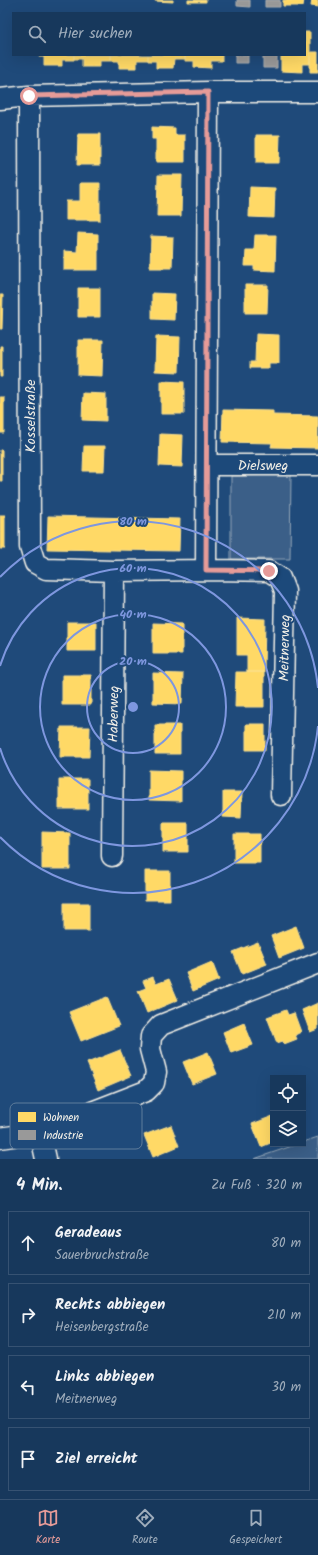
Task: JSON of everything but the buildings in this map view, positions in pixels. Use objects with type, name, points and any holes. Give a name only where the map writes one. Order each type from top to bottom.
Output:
[{"type":"street","points":[[0,99],[29,96],[208,92],[318,92]]},
{"type":"street","points":[[206,570],[208,92]]},
{"type":"street","name":"Kosselstraße","points":[[29,96],[30,547],[35,563],[46,569],[114,571],[206,570]]},
{"type":"street","name":"Dielsweg","points":[[207,465],[318,466]]},
{"type":"street","name":"Meitnerweg","points":[[206,570],[269,571],[280,578],[286,591],[281,795]]},
{"type":"street","name":"Haberweg","points":[[112,856],[114,571]]},
{"type":"street","points":[[115,1103],[146,1091],[154,1083],[156,1072],[150,1049],[151,1036],[161,1025],[318,963]]},
{"type":"street","points":[[0,1138],[10,1136]]},
{"type":"street","points":[[44,1149],[46,1159]]},
{"type":"shaded area","points":[[291,475],[290,559],[231,559],[231,476]]},
{"type":"shaded area","points":[[318,1137],[318,1159],[254,1159],[289,1147],[306,1147],[306,1141]]},
{"type":"route","points":[[29,96],[208,92],[206,570],[269,571]]}]
